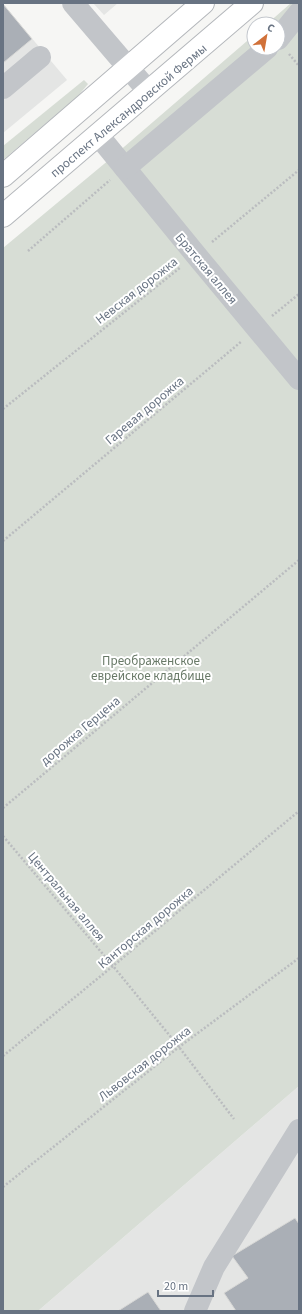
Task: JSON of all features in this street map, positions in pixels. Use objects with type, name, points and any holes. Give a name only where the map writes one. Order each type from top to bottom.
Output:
[{"type":"main road","points":[[3,176],[203,3]]},
{"type":"main road","name":"проспект Александровской Фермы","points":[[3,216],[150,92],[252,3]]},
{"type":"street","points":[[73,3],[150,92]]},
{"type":"street","points":[[286,29],[299,13]]},
{"type":"street","points":[[120,163],[258,56]]},
{"type":"street","points":[[3,88],[40,57]]},
{"type":"street","name":"Братская аллея","points":[[98,135],[196,256],[299,379]]},
{"type":"street","points":[[195,1311],[214,1267],[299,1130]]},
{"type":"path","points":[[28,252],[120,163]]},
{"type":"path","name":"Невская дорожка","points":[[3,409],[196,256],[299,170]]},
{"type":"path","name":"Гаревая дорожка","points":[[3,541],[299,294]]},
{"type":"path","name":"дорожка Герцена","points":[[3,808],[299,560]]},
{"type":"path","name":"Канторская дорожка","points":[[3,1056],[114,966],[299,811]]},
{"type":"path","name":"Центральная аллея","points":[[3,836],[114,966],[234,1119]]},
{"type":"path","name":"Львовская дорожка","points":[[3,1187],[179,1047],[299,958]]},
{"type":"shaded area","points":[[93,3],[118,3],[104,15]]},
{"type":"shaded area","points":[[3,4],[67,80],[3,133]]},
{"type":"shaded area","points":[[299,1086],[299,1311],[38,1311]]},
{"type":"green space","name":"Преображенское еврейское кладбище","points":[[291,3],[299,3],[299,1086],[38,1311],[3,1311],[3,248],[110,159],[246,42],[246,56],[286,56],[286,16],[276,16]]},
{"type":"green space","points":[[84,80],[88,84],[78,96],[3,160],[3,146]]},
{"type":"building","points":[[3,4],[32,39],[3,63]]},
{"type":"building","points":[[295,1218],[299,1224],[299,1311],[236,1311],[224,1293],[248,1278],[232,1256]]},
{"type":"building","points":[[148,1292],[161,1311],[118,1311]]}]
